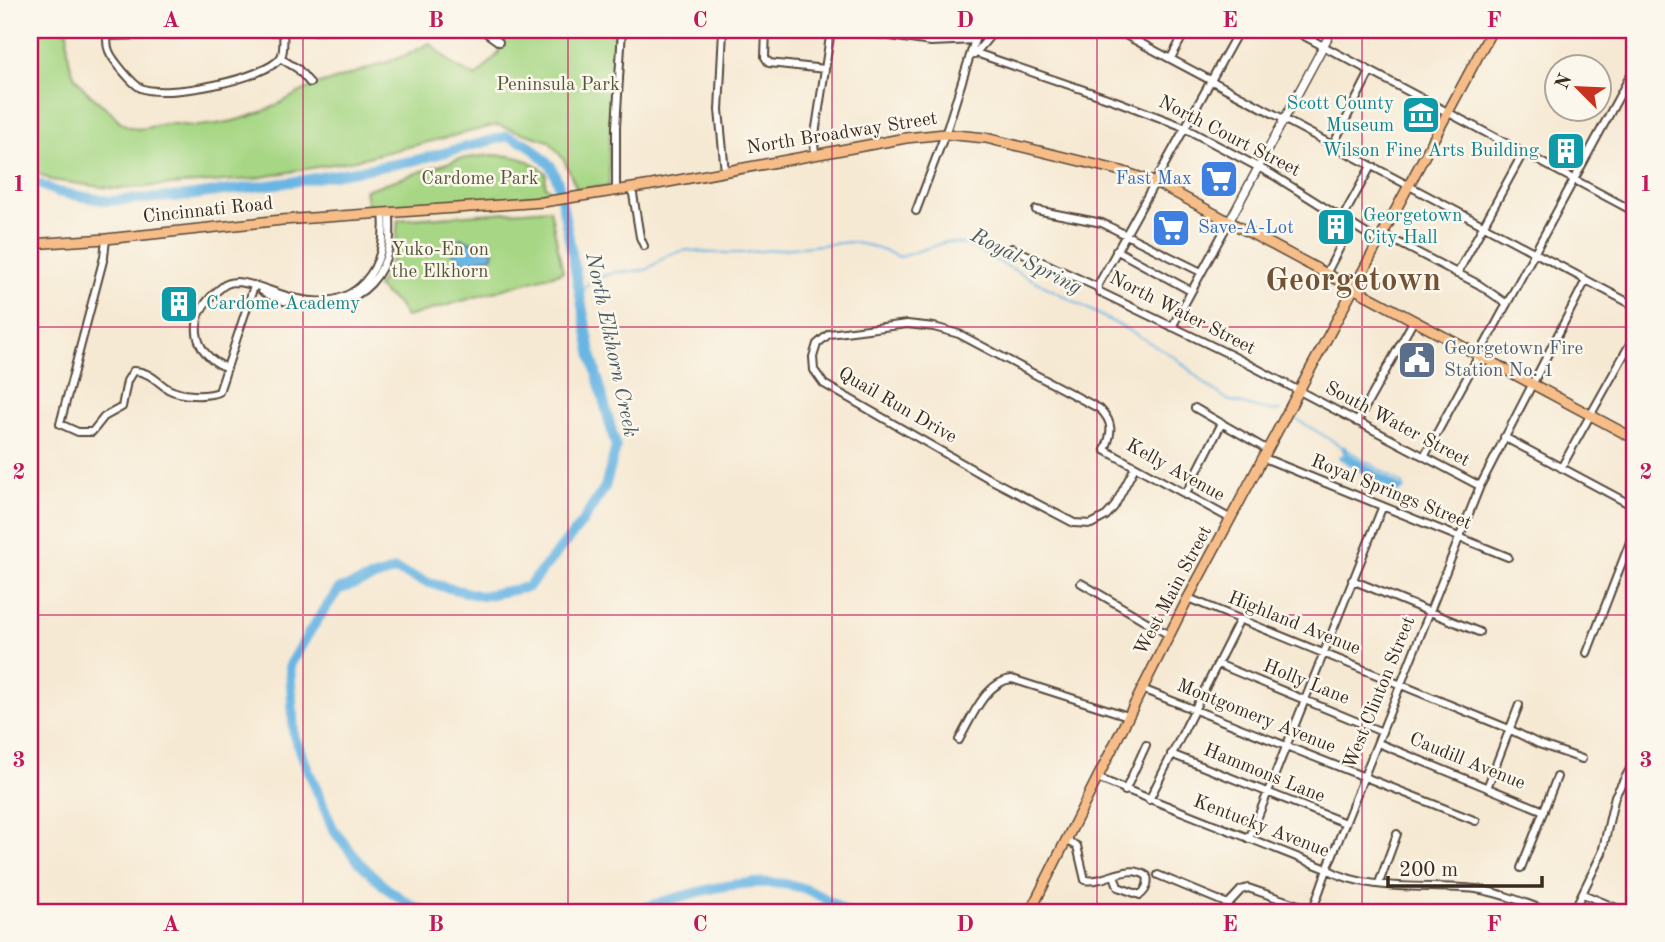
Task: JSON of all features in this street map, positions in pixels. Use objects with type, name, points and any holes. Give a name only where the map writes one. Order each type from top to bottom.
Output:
[{"type":"main road","name":"West Main Street","points":[[1030,912],[1188,598],[1492,30]]},
{"type":"main road","name":"North Broadway Street","points":[[543,202],[906,138],[945,134],[986,138],[1121,170],[1154,182],[1635,439]]},
{"type":"main road","name":"Cincinnati Road","points":[[30,244],[106,239],[282,220],[543,202]]},
{"type":"street","points":[[283,31],[283,52],[280,58],[261,72],[191,89],[152,91],[136,85],[111,56],[107,33],[346,30]]},
{"type":"street","points":[[482,30],[499,42]]},
{"type":"street","points":[[616,191],[616,127],[622,30]]},
{"type":"street","points":[[723,30],[719,110],[725,172]]},
{"type":"street","points":[[766,30],[765,57],[769,63],[825,69]]},
{"type":"street","points":[[815,155],[814,141],[831,30]]},
{"type":"street","points":[[916,211],[945,134],[978,30]]},
{"type":"street","points":[[969,60],[995,30]]},
{"type":"street","points":[[1116,30],[1635,306]]},
{"type":"street","points":[[1171,58],[1186,30]]},
{"type":"street","points":[[1097,287],[1240,30]]},
{"type":"street","points":[[1293,30],[1635,212]]},
{"type":"street","points":[[1172,327],[1332,30]]},
{"type":"street","points":[[870,33],[931,42],[975,40]]},
{"type":"street","name":"North Court Street","points":[[976,53],[1116,101],[1184,128],[1258,167],[1343,217],[1351,226],[1478,284],[1507,304]]},
{"type":"street","points":[[280,58],[298,69],[310,82]]},
{"type":"street","points":[[1424,457],[1635,67]]},
{"type":"street","points":[[1333,145],[1370,72]]},
{"type":"street","points":[[1457,274],[1523,153]]},
{"type":"street","points":[[1343,217],[1371,166]]},
{"type":"street","points":[[632,188],[644,246]]},
{"type":"street","points":[[1036,210],[1102,223],[1201,272]]},
{"type":"street","points":[[227,368],[214,363],[202,350],[197,335],[198,318],[204,304],[229,282],[243,282],[282,300],[314,307],[331,306],[356,296],[370,285],[389,247],[386,213]]},
{"type":"street","points":[[1326,274],[1351,226]]},
{"type":"street","points":[[106,239],[104,257],[60,424],[78,432],[92,432],[104,417],[122,407],[127,381],[133,371],[154,376],[165,387],[180,394],[219,392],[254,286]]},
{"type":"street","name":"North Water Street","points":[[1012,248],[1097,287],[1100,292],[1300,391]]},
{"type":"street","points":[[1116,250],[1191,291]]},
{"type":"street","name":"West Clinton Street","points":[[1312,911],[1480,486],[1586,280]]},
{"type":"street","points":[[1357,422],[1414,320]]},
{"type":"street","name":"Quail Run Drive","points":[[1105,450],[1111,437],[1111,424],[1100,409],[958,334],[933,327],[889,325],[829,334],[817,344],[814,370],[824,384],[988,478],[1074,523],[1091,524],[1106,516],[1114,507],[1135,467]]},
{"type":"street","points":[[1561,468],[1635,335]]},
{"type":"street","name":"South Water Street","points":[[1300,391],[1480,486]]},
{"type":"street","name":"Royal Springs Street","points":[[1195,408],[1266,454],[1382,508],[1508,558]]},
{"type":"street","points":[[1185,495],[1222,423]]},
{"type":"street","points":[[1504,437],[1635,507]]},
{"type":"street","name":"Kelly Avenue","points":[[1105,450],[1231,519]]},
{"type":"street","points":[[1249,839],[1382,508]]},
{"type":"street","points":[[1587,653],[1635,529]]},
{"type":"street","points":[[1352,580],[1479,632]]},
{"type":"street","points":[[1081,583],[1170,635]]},
{"type":"street","name":"Highland Avenue","points":[[1188,598],[1509,729],[1539,744],[1582,759]]},
{"type":"street","points":[[1149,800],[1240,619]]},
{"type":"street","name":"Holly Lane","points":[[1218,664],[1382,732]]},
{"type":"street","points":[[958,740],[989,691],[1012,678],[1128,716]]},
{"type":"street","name":"Montgomery Avenue","points":[[1142,689],[1476,821]]},
{"type":"street","points":[[1487,788],[1519,705]]},
{"type":"street","name":"Caudill Avenue","points":[[1378,743],[1544,811]]},
{"type":"street","points":[[1125,791],[1146,745]]},
{"type":"street","name":"Hammons Lane","points":[[1171,754],[1345,823]]},
{"type":"street","points":[[1573,912],[1602,853],[1615,796],[1635,760]]},
{"type":"street","points":[[1625,776],[1635,779]]},
{"type":"street","points":[[1521,868],[1558,777]]},
{"type":"street","name":"Kentucky Avenue","points":[[1097,778],[1340,876],[1364,883],[1489,891],[1549,912]]},
{"type":"street","points":[[1379,883],[1397,834]]},
{"type":"street","points":[[1067,841],[1077,846],[1085,880],[1092,881],[1114,875],[1129,871],[1142,873],[1148,880],[1144,892],[1140,895],[1118,887],[1114,875]]},
{"type":"street","points":[[1158,876],[1228,904],[1241,890],[1248,888],[1312,911]]},
{"type":"street","points":[[1583,894],[1626,912]]},
{"type":"green space","name":"Peninsula Park","points":[[30,30],[68,30],[70,65],[79,82],[121,122],[128,127],[140,129],[165,124],[193,126],[243,119],[315,85],[407,55],[430,43],[453,65],[476,77],[498,54],[509,30],[615,30],[617,57],[609,144],[609,186],[577,189],[564,160],[549,141],[497,125],[355,160],[251,179],[117,189],[51,180],[30,169]]},
{"type":"green space","name":"Cardome Park","points":[[491,155],[514,157],[534,164],[546,173],[545,185],[552,192],[369,212],[365,190],[459,159]]},
{"type":"green space","name":"Yuko-En on the Elkhorn","points":[[550,209],[563,272],[406,317],[399,306],[377,287],[385,276],[395,251],[398,220]]},
{"type":"water","points":[[460,238],[492,249],[493,256],[475,260],[469,270],[464,270],[463,262],[452,253]]},
{"type":"waterway","name":"North Elkhorn Creek","points":[[30,180],[57,192],[108,201],[186,196],[298,181],[412,161],[508,136],[529,145],[551,166],[558,182],[592,357],[616,447],[605,487],[581,524],[528,587],[481,596],[429,583],[395,570],[338,590],[290,665],[294,736],[334,831],[360,863],[386,888],[427,912]]},
{"type":"waterway","name":"Royal Spring","points":[[579,295],[590,282],[600,277],[616,272],[646,270],[670,254],[688,250],[743,253],[850,242],[871,246],[900,257],[946,242],[967,245],[1176,358],[1228,400],[1260,409],[1280,411]]},
{"type":"waterway","name":"Royal Spring","points":[[1295,418],[1403,484],[1404,489]]},
{"type":"waterway","name":"Royal Spring","points":[[1341,457],[1396,491],[1401,489],[1346,454],[1344,448]]},
{"type":"waterway","name":"North Elkhorn Creek","points":[[630,912],[714,888],[757,883],[799,887],[847,912]]},
{"type":"place","name":"Scott County Museum","points":[[1421,115]]},
{"type":"place","name":"Wilson Fine Arts Building","points":[[1566,151]]},
{"type":"place","name":"Fast Max","points":[[1219,179]]},
{"type":"place","name":"Georgetown City Hall","points":[[1336,227]]},
{"type":"place","name":"Save-A-Lot","points":[[1171,228]]},
{"type":"place","name":"Cardome Academy","points":[[179,304]]},
{"type":"place","name":"Georgetown Fire Station No. 1","points":[[1417,360]]},
{"type":"district","name":"Georgetown","points":[[1353,281]]}]
